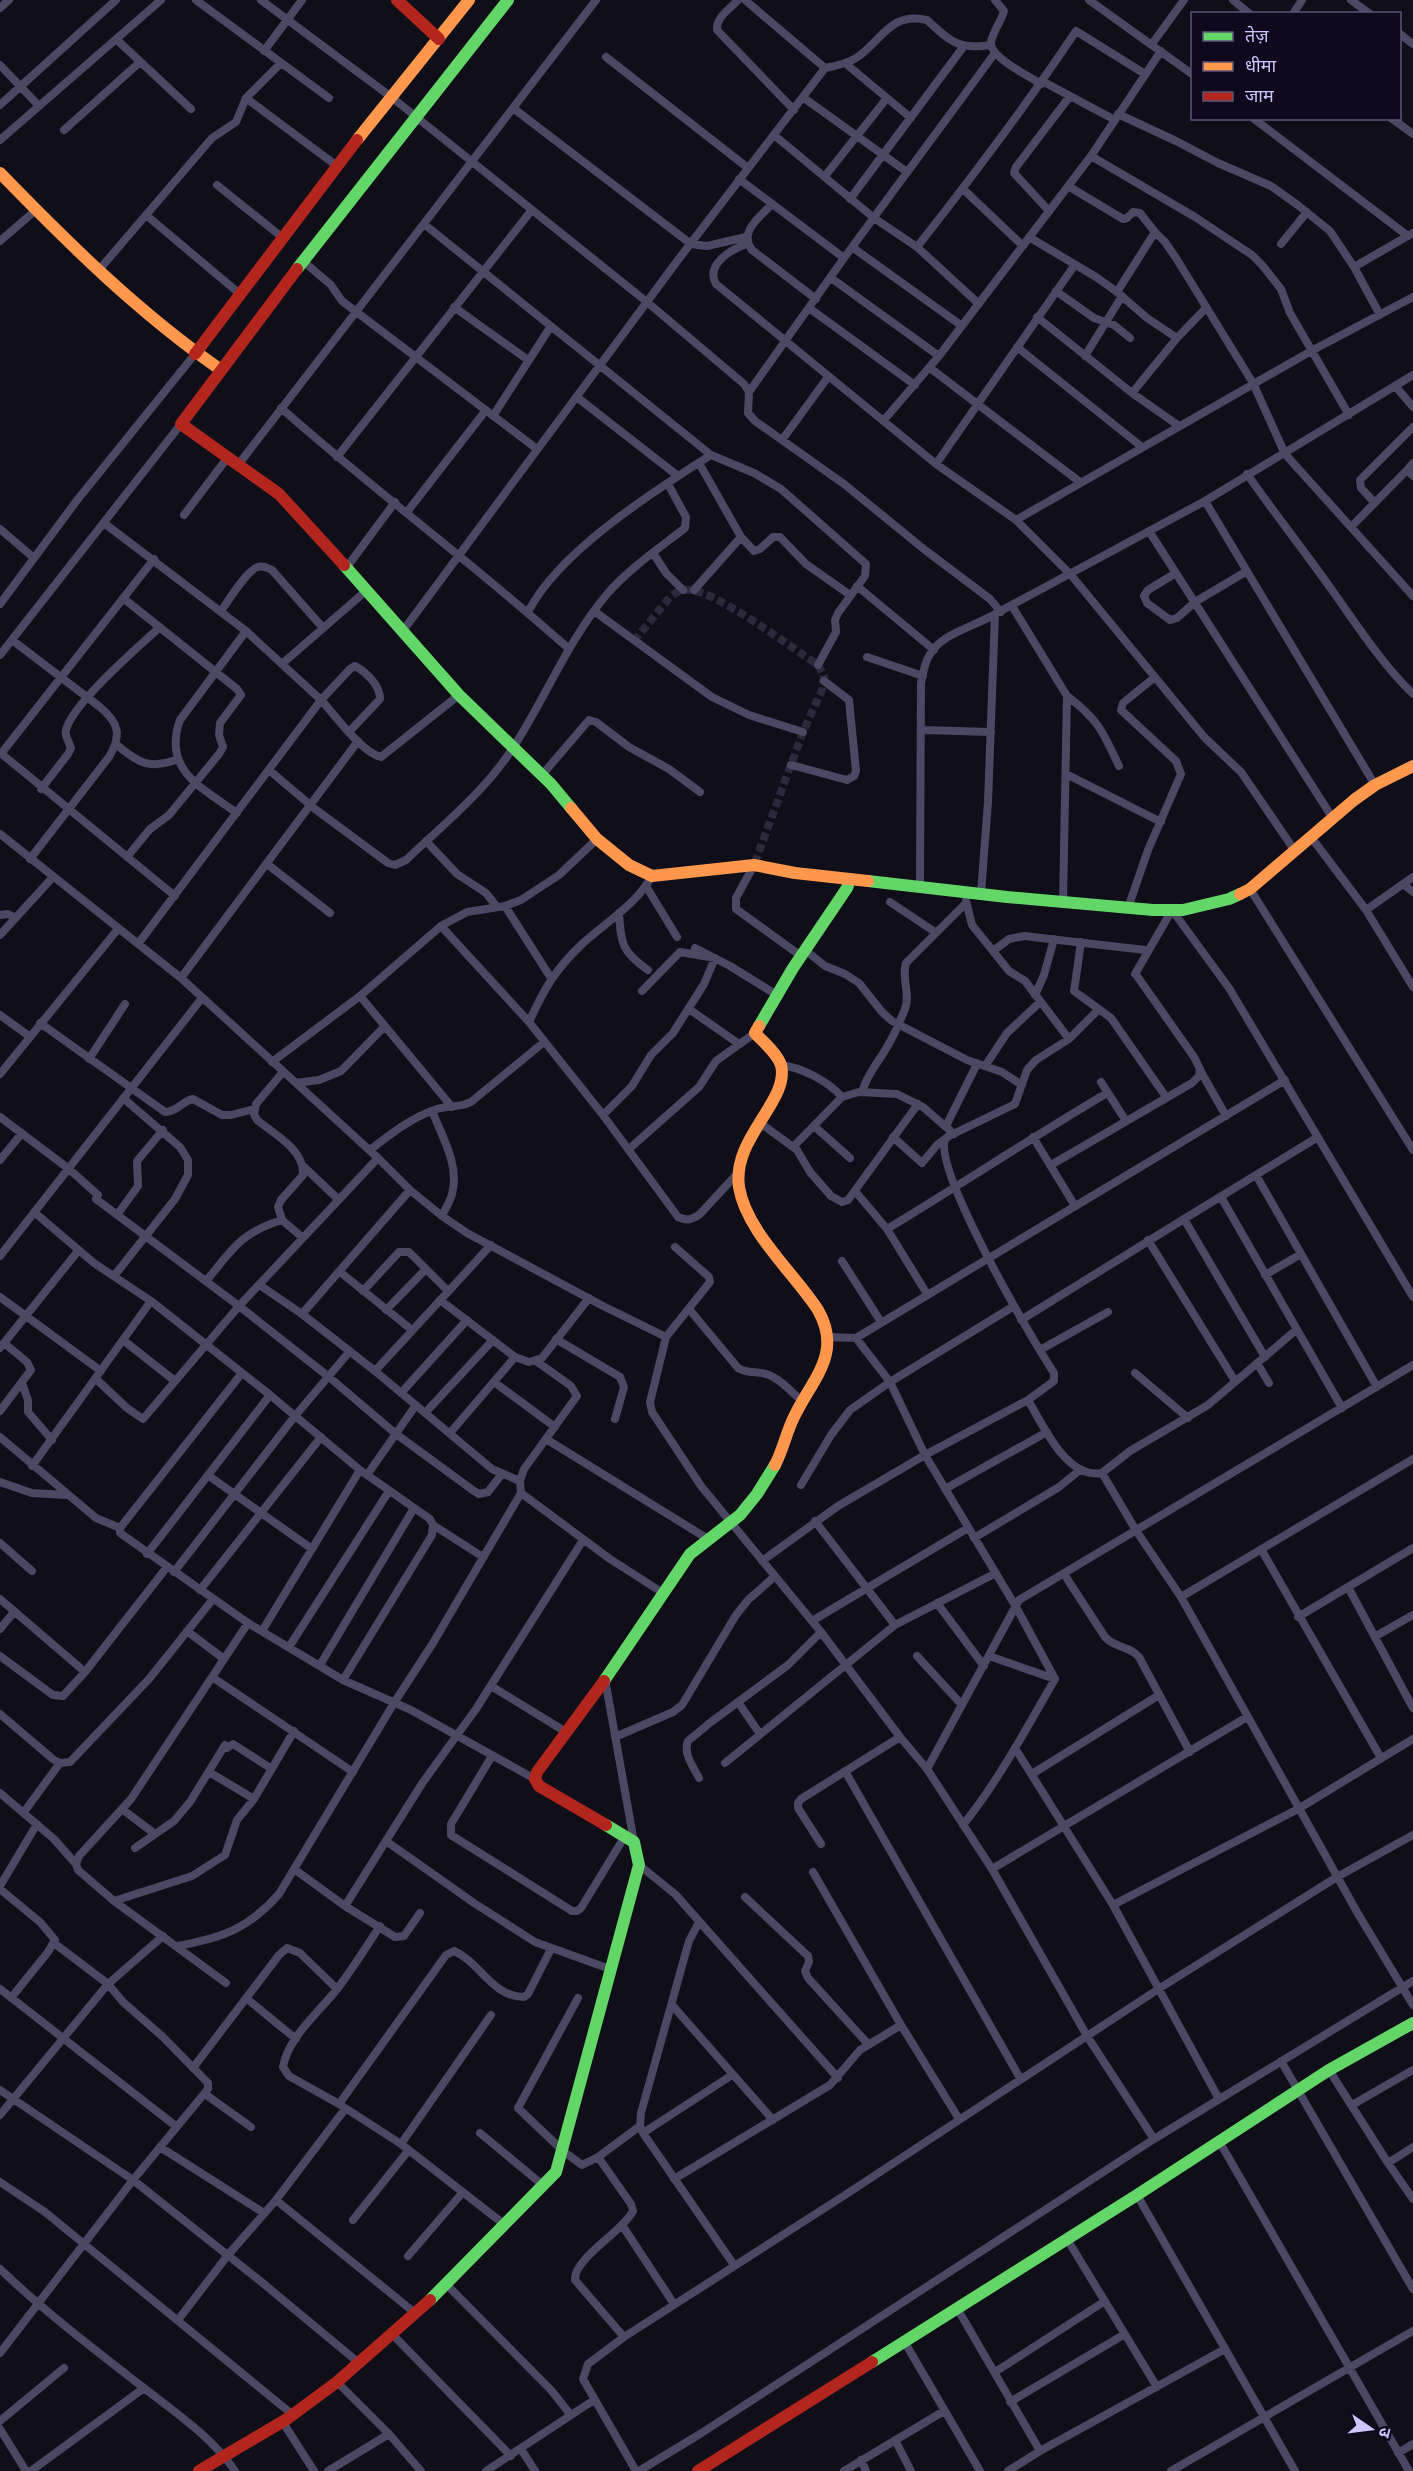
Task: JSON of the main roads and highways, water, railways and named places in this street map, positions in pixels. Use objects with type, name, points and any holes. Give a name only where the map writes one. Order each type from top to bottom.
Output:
[{"type":"tunnel","points":[[634,641],[670,597],[680,591],[691,590],[719,601],[755,622],[818,665],[824,676],[822,690],[803,732],[754,865]]}]
